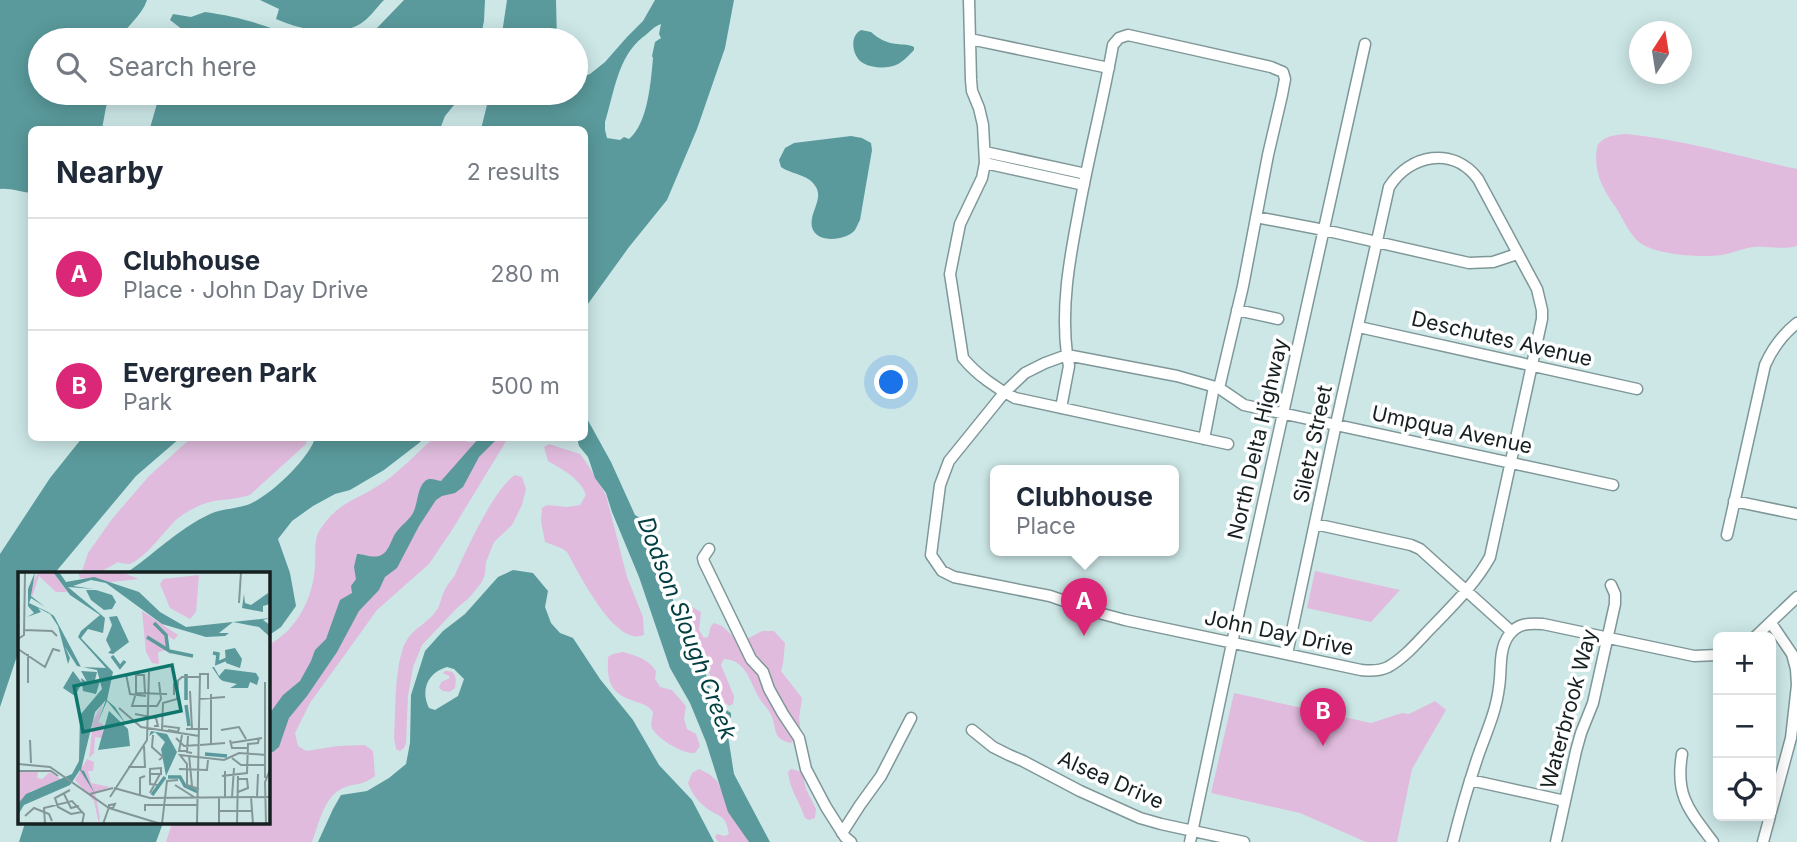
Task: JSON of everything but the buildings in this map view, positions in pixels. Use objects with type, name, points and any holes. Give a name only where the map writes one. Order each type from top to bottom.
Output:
[{"type":"street","points":[[969,0],[972,91],[983,125],[985,158],[982,178],[960,224],[950,274],[963,358],[1004,393],[1015,398],[1228,444]]},
{"type":"street","points":[[1061,408],[1069,366],[1064,332],[1065,291],[1085,179],[1113,45],[1119,38],[1128,35],[1271,67],[1283,72],[1285,79],[1237,310],[1204,439]]},
{"type":"street","points":[[970,39],[1109,68]]},
{"type":"street","name":"North Delta Highway","points":[[1190,842],[1365,44]]},
{"type":"street","points":[[985,158],[1085,179]]},
{"type":"street","name":"Siletz Street","points":[[1287,654],[1386,195],[1394,180],[1399,173],[1428,158],[1443,158],[1463,165],[1478,179],[1517,254]]},
{"type":"street","points":[[1256,216],[1469,263],[1493,262],[1517,254]]},
{"type":"street","name":"John Day Drive","points":[[1004,393],[949,461],[940,485],[931,555],[942,571],[954,578],[1038,593],[1112,616],[1374,671],[1405,656],[1466,591],[1490,557],[1542,310],[1536,289],[1517,254]]},
{"type":"street","points":[[1237,310],[1278,319]]},
{"type":"street","points":[[1727,536],[1765,365],[1774,346],[1797,323]]},
{"type":"street","name":"Deschutes Avenue","points":[[1359,327],[1637,389]]},
{"type":"street","points":[[1004,393],[1025,373],[1067,355]]},
{"type":"street","name":"Umpqua Avenue","points":[[1067,355],[1177,376],[1216,388],[1244,405],[1613,485]]},
{"type":"street","points":[[1734,501],[1797,514]]},
{"type":"street","points":[[1315,524],[1420,549],[1512,632]]},
{"type":"street","points":[[709,549],[704,562],[751,659],[763,672],[778,705],[799,738],[806,769],[826,807],[851,842]]},
{"type":"street","name":"Waterbrook Way","points":[[1556,842],[1581,733],[1593,703],[1608,637],[1615,599],[1611,585]]},
{"type":"street","points":[[1761,632],[1797,597]]},
{"type":"street","points":[[1771,623],[1792,654],[1797,692],[1794,739],[1776,795]]},
{"type":"street","points":[[1453,842],[1470,780],[1494,713],[1501,679],[1503,648],[1512,632],[1522,624],[1543,624],[1694,656],[1713,655]]},
{"type":"street","points":[[842,833],[881,776],[912,718]]},
{"type":"street","name":"Alsea Drive","points":[[972,730],[993,747],[1120,809],[1161,824],[1242,842]]},
{"type":"street","points":[[1682,754],[1680,776],[1684,801],[1713,842]]},
{"type":"street","points":[[1470,780],[1565,801]]},
{"type":"street","points":[[1763,842],[1768,821]]},
{"type":"shaded area","points":[[1627,134],[1692,145],[1797,169],[1797,246],[1754,247],[1722,255],[1704,256],[1669,253],[1649,248],[1637,241],[1609,198],[1596,161],[1598,144],[1601,141],[1615,135]]},
{"type":"shaded area","points":[[188,441],[306,441],[250,495],[216,501],[187,512],[135,562],[118,562],[103,572],[82,572],[88,553],[112,519],[149,476]]},
{"type":"shaded area","points":[[431,441],[506,441],[429,564],[377,610],[310,703],[295,733],[298,746],[306,751],[365,745],[373,751],[375,776],[343,788],[331,797],[312,842],[166,842],[172,824],[270,824],[270,644],[295,622],[307,600],[314,577],[315,546],[321,528],[341,507],[372,490]]},
{"type":"shaded area","points":[[549,444],[580,454],[606,495],[627,577],[643,617],[644,635],[633,636],[621,630],[599,606],[567,552],[545,542],[541,521],[542,508],[547,505],[580,505],[586,495],[575,479],[548,461],[544,447]]},
{"type":"shaded area","points":[[515,475],[522,477],[526,489],[522,505],[512,525],[494,542],[482,582],[422,645],[413,667],[408,696],[406,743],[400,751],[396,749],[394,738],[397,681],[403,648],[410,636],[438,608],[490,506]]},
{"type":"shaded area","points":[[1315,571],[1400,590],[1371,622],[1307,608]]},
{"type":"shaded area","points":[[692,607],[701,612],[699,630],[704,638],[708,637],[714,623],[722,626],[734,637],[749,638],[762,631],[774,631],[785,643],[781,671],[802,698],[799,718],[801,732],[791,743],[777,735],[770,713],[742,667],[724,659],[721,665],[734,696],[733,704],[729,706],[722,700],[687,626],[688,613]]},
{"type":"shaded area","points":[[623,652],[646,661],[656,671],[655,679],[660,687],[672,690],[686,706],[684,719],[687,729],[696,734],[700,746],[695,753],[684,751],[665,741],[652,728],[653,712],[615,690],[609,680],[608,657]]},
{"type":"shaded area","points":[[443,673],[454,673],[456,678],[455,688],[450,692],[439,688],[441,682],[450,678]]},
{"type":"shaded area","points":[[1234,693],[1371,723],[1402,713],[1409,714],[1435,701],[1446,710],[1412,769],[1397,842],[1366,842],[1300,813],[1211,793]]},
{"type":"shaded area","points":[[699,769],[717,781],[734,818],[749,842],[718,842],[715,837],[717,834],[729,834],[725,822],[699,801],[688,783],[692,773]]},
{"type":"shaded area","points":[[791,769],[802,772],[806,789],[816,809],[815,818],[805,818],[791,785],[788,772]]},
{"type":"water","points":[[0,0],[147,0],[142,11],[128,28],[28,28],[28,105],[107,105],[103,126],[28,126],[28,193],[0,189]]},
{"type":"water","points":[[260,0],[384,0],[360,24],[351,28],[302,28],[276,19],[279,9]]},
{"type":"water","points":[[404,0],[485,0],[483,28],[377,28]]},
{"type":"water","points":[[507,0],[556,0],[557,28],[503,28]]},
{"type":"water","points":[[655,0],[734,0],[725,48],[697,129],[667,200],[588,304],[588,126],[482,126],[487,105],[588,105],[588,75],[605,62],[643,21]],"holes":[[[661,24],[661,38],[655,42],[650,89],[640,123],[629,139],[607,138],[605,122],[622,65],[635,45]]]},
{"type":"water","points":[[205,12],[271,28],[180,28],[170,20],[173,14],[191,17]]},
{"type":"water","points":[[861,30],[871,32],[889,43],[912,46],[914,50],[892,66],[866,65],[856,56],[853,46],[857,33]]},
{"type":"water","points":[[157,105],[454,105],[441,126],[151,126]]},
{"type":"water","points":[[851,136],[871,143],[872,150],[860,220],[851,234],[825,238],[819,236],[812,227],[818,198],[817,189],[810,180],[781,167],[779,160],[785,148],[794,143]]},
{"type":"water","points":[[588,420],[635,515],[653,525],[654,535],[648,543],[661,562],[681,625],[709,685],[720,706],[731,713],[731,718],[723,724],[732,729],[728,736],[734,774],[770,842],[749,842],[728,812],[706,742],[690,703],[670,668],[639,577],[606,493],[595,478],[588,457],[578,441],[588,441]]},
{"type":"water","points":[[80,441],[177,441],[136,476],[56,572],[18,572],[18,653],[0,707],[0,554],[50,478]]},
{"type":"water","points":[[314,441],[421,441],[384,470],[350,490],[335,494],[313,506],[292,521],[278,539],[290,573],[296,606],[281,627],[270,635],[270,572],[128,572],[198,520],[214,512],[247,505],[266,495],[287,477]]},
{"type":"water","points":[[476,441],[495,441],[479,457],[463,487],[436,500],[397,568],[385,577],[379,590],[359,611],[337,652],[289,718],[279,747],[273,752],[270,751],[270,713],[283,695],[300,681],[315,650],[326,639],[340,600],[352,593],[351,586],[356,579],[354,567],[357,554],[376,556],[386,552],[396,533],[413,513],[422,484],[429,479],[441,481]]},
{"type":"water","points":[[513,570],[533,573],[548,591],[545,607],[551,623],[560,633],[573,638],[600,679],[633,720],[659,765],[692,800],[714,842],[318,842],[341,795],[367,791],[406,764],[410,743],[411,695],[425,651],[443,631],[465,614],[498,577]],"holes":[[[440,669],[454,669],[464,679],[458,696],[435,710],[429,708],[425,695],[431,677]]]},
{"type":"water","points":[[25,824],[163,824],[156,842],[19,842]]},
{"type":"place","name":"Clubhouse","points":[[1084,636]]},
{"type":"place","name":"Evergreen Park","points":[[1323,746]]},
{"type":"water label","name":"Dodson Slough Creek","points":[[687,628]]}]
